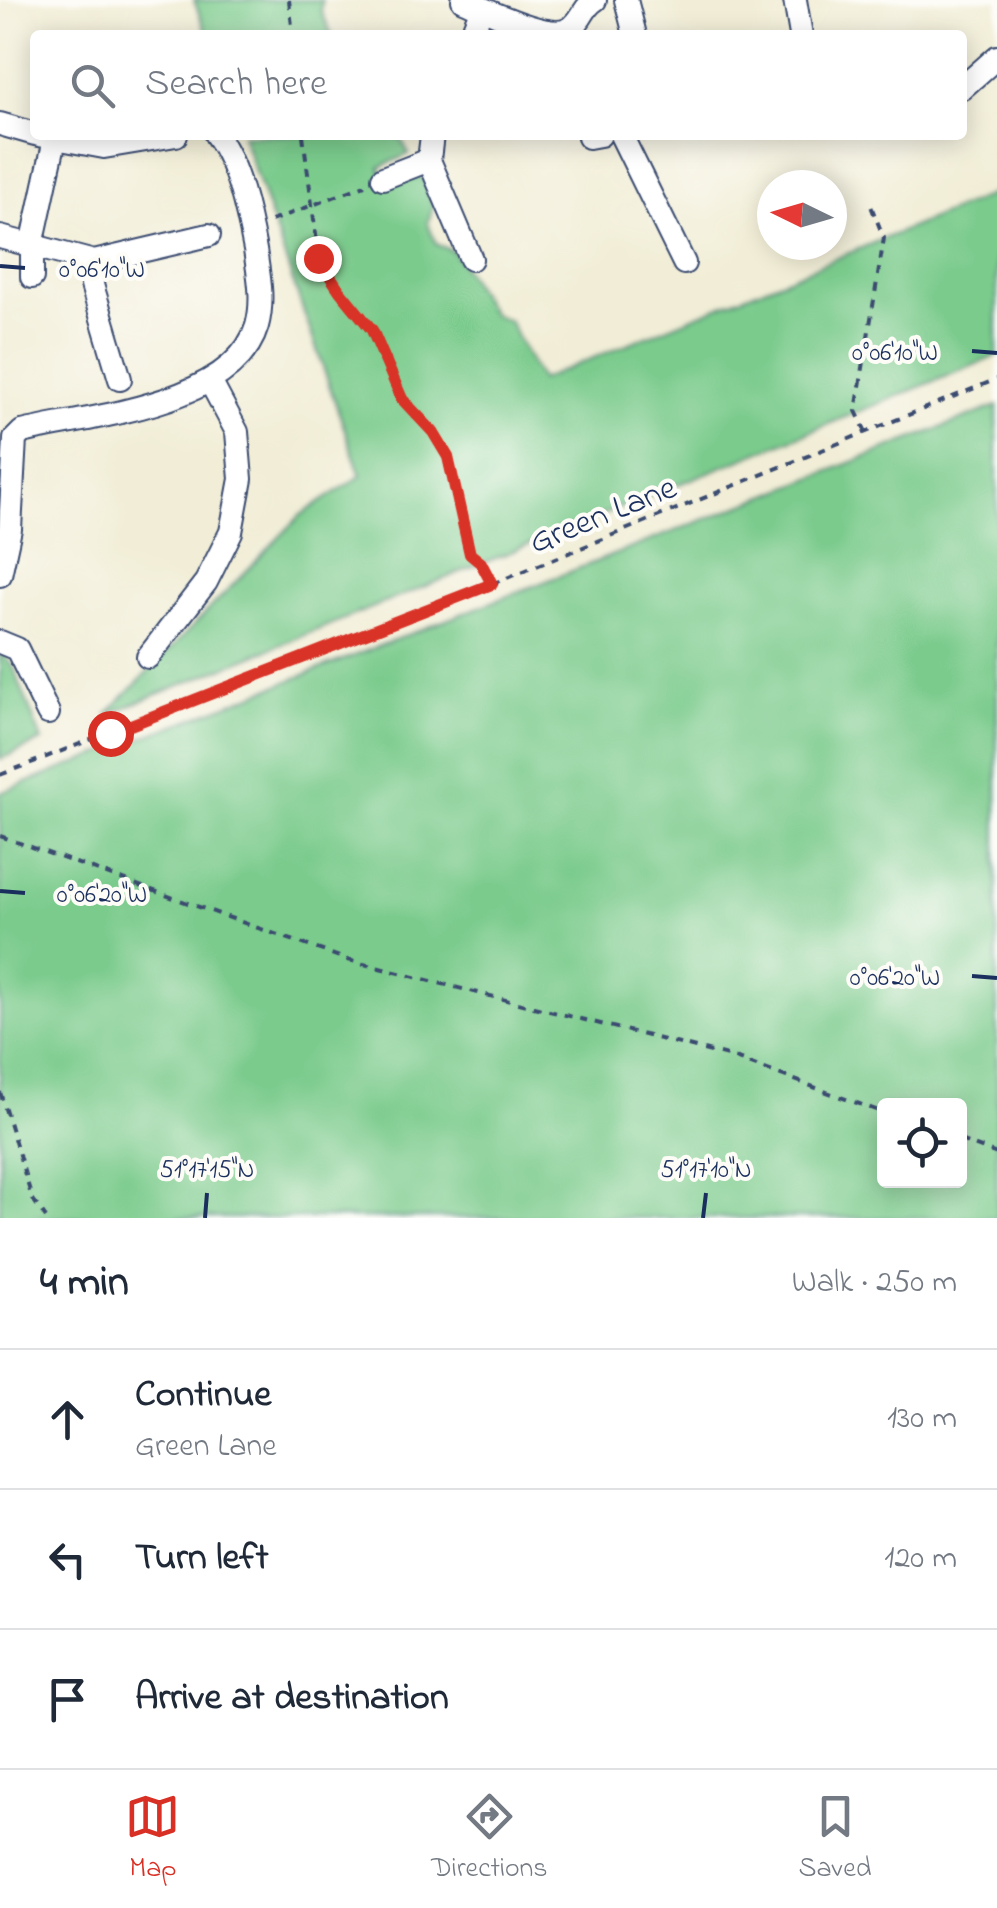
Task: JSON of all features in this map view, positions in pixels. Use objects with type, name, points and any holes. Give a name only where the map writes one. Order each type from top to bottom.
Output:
[{"type":"street","points":[[563,30],[574,26],[596,0]]},
{"type":"street","points":[[626,0],[634,30]]},
{"type":"street","points":[[795,0],[800,30]]},
{"type":"street","points":[[471,30],[473,4],[547,30]]},
{"type":"street","points":[[967,84],[997,58]]},
{"type":"street","points":[[0,124],[30,132]]},
{"type":"street","points":[[32,277],[43,140]]},
{"type":"street","points":[[67,140],[104,146],[143,140]]},
{"type":"street","points":[[0,575],[10,530],[13,449],[22,432],[128,410],[210,382],[235,363],[256,330],[262,292],[250,227],[226,148],[220,140]]},
{"type":"street","points":[[431,140],[429,160],[471,259]]},
{"type":"street","points":[[623,140],[684,263]]},
{"type":"street","points":[[383,178],[429,160]]},
{"type":"street","points":[[0,237],[94,262],[208,235]]},
{"type":"street","points":[[94,262],[92,285],[120,379]]},
{"type":"street","points":[[148,657],[206,582],[232,532],[241,479],[236,432],[210,382]]},
{"type":"street","points":[[0,642],[17,649],[48,713]]},
{"type":"path","points":[[289,0],[292,30]]},
{"type":"path","points":[[304,140],[318,258],[372,330],[402,399],[433,432],[448,457],[470,554],[481,563],[492,584]]},
{"type":"path","points":[[250,227],[383,178]]},
{"type":"path","points":[[866,432],[856,411],[884,238],[869,201]]},
{"type":"path","name":"Green Lane","points":[[0,775],[492,584],[997,379]]},
{"type":"path","points":[[0,836],[348,960],[735,1058],[877,1110]]},
{"type":"path","points":[[0,1092],[32,1198],[46,1218]]},
{"type":"path","points":[[967,1143],[997,1154]]},
{"type":"green space","points":[[194,0],[322,0],[321,11],[330,30],[205,30]]},
{"type":"green space","points":[[244,140],[402,140],[409,154],[380,167],[386,186],[422,176],[433,206],[428,223],[436,244],[453,251],[492,314],[509,321],[540,380],[832,260],[847,260],[847,254],[997,192],[997,356],[106,715],[301,515],[361,476]]},
{"type":"green space","points":[[997,406],[997,1218],[0,1218],[0,793]]},
{"type":"green space","points":[[0,655],[14,668],[42,741],[0,759]]},
{"type":"route","points":[[110,733],[492,584],[481,563],[470,554],[448,457],[433,432],[402,399],[372,330],[318,258]]}]
